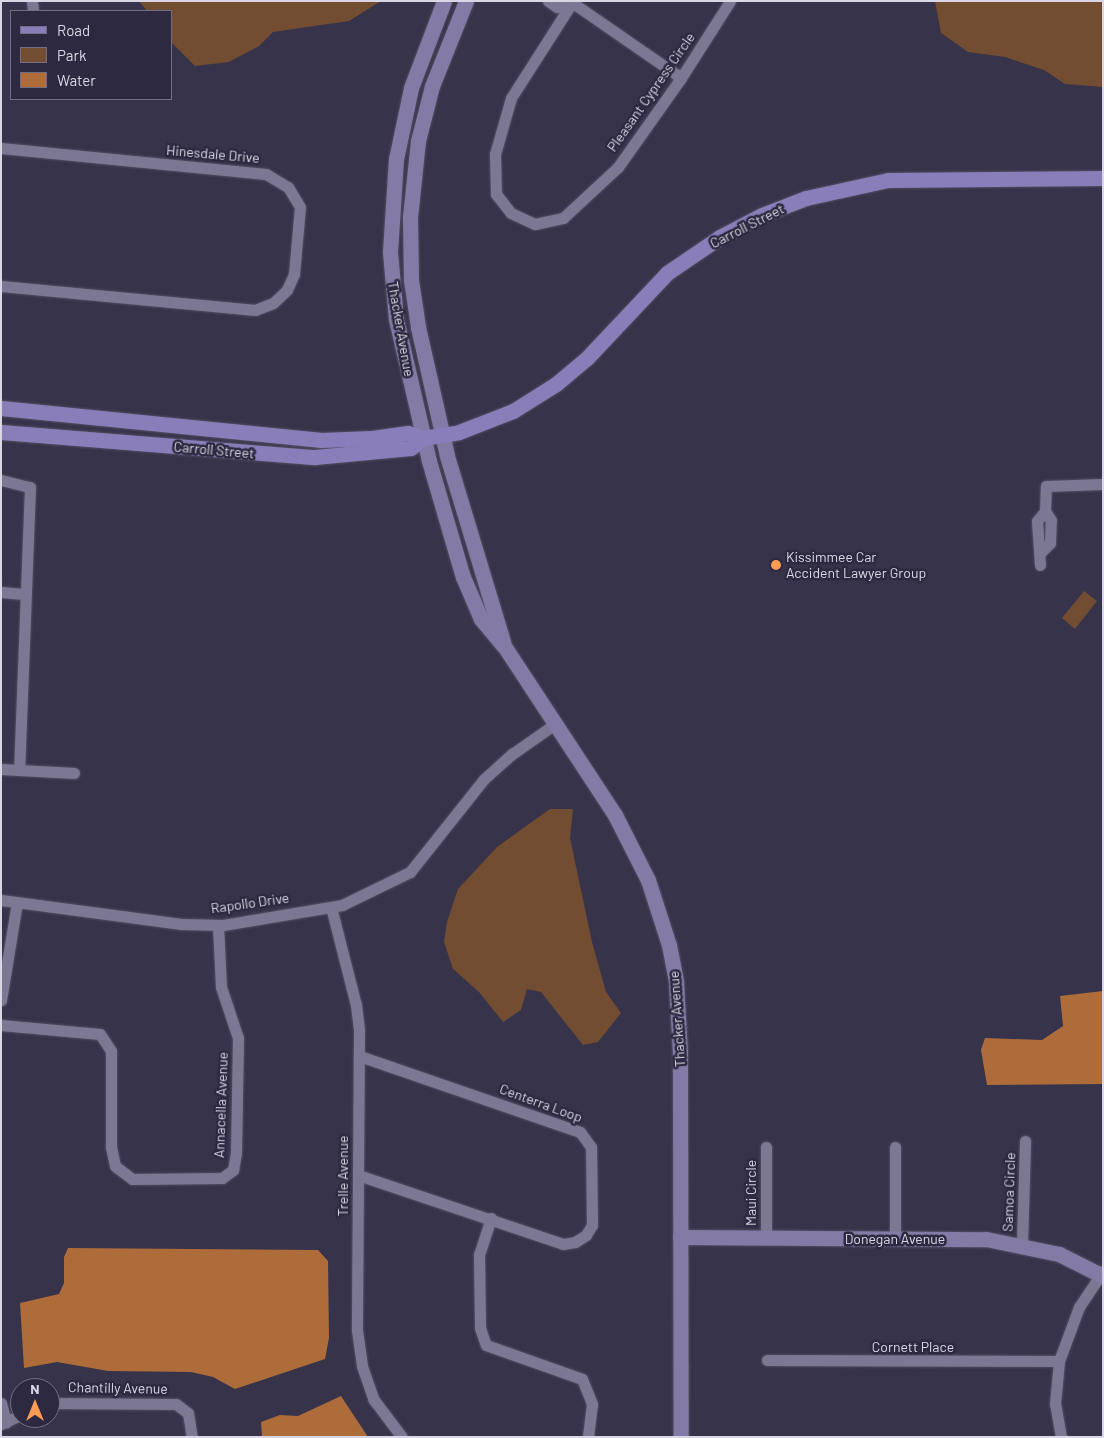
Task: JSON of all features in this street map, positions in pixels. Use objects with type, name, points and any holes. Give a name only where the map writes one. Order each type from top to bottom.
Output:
[{"type":"main road","name":"Carroll Street","points":[[1,432],[315,457],[410,448],[423,438],[459,432],[513,411],[540,395],[587,358],[667,274],[720,237],[806,198],[888,180],[1103,178]]},
{"type":"main road","name":"Carroll Street","points":[[1,408],[271,435],[346,440],[408,433],[423,438]]},
{"type":"main road","points":[[111,442],[129,429],[257,440],[271,435]]},
{"type":"street","name":"Thacker Avenue","points":[[444,1],[422,54],[409,97],[396,158],[391,216],[396,319],[423,438],[463,577],[481,619],[504,646],[632,846],[648,880],[669,945],[676,982],[680,1054],[681,1437]]},
{"type":"street","name":"Thacker Avenue","points":[[466,1],[449,37],[426,108],[412,182],[410,217],[414,308],[470,540],[504,646]]},
{"type":"street","points":[[548,1],[557,7],[571,2],[681,78]]},
{"type":"street","name":"Pleasant Cypress Circle","points":[[571,2],[521,81],[504,113],[499,133],[494,181],[496,194],[511,214],[520,220],[549,223],[563,218],[618,167],[681,78],[730,1]]},
{"type":"street","name":"Hinesdale Drive","points":[[1,148],[266,174],[288,187],[300,206],[294,274],[287,290],[273,303],[255,310],[1,286]]},
{"type":"street","points":[[1,480],[30,487],[19,770]]},
{"type":"street","points":[[1040,565],[1042,551],[1050,543],[1051,520],[1045,511],[1046,486],[1103,484]]},
{"type":"street","points":[[1,592],[26,594]]},
{"type":"street","name":"Rapollo Drive","points":[[1,900],[181,924],[218,925],[342,905],[410,872],[463,803],[494,768],[555,724]]},
{"type":"street","points":[[1,769],[74,773]]},
{"type":"street","points":[[1,1000],[17,902]]},
{"type":"street","name":"Trelle Avenue","points":[[331,907],[356,1005],[359,1056],[357,1330],[362,1366],[374,1400],[402,1437]]},
{"type":"street","name":"Annacella Avenue","points":[[1,1025],[100,1034],[111,1051],[111,1147],[115,1166],[132,1179],[222,1178],[234,1170],[236,1153],[238,1038],[221,987],[218,925]]},
{"type":"street","name":"Centerra Loop","points":[[358,1176],[491,1218],[563,1244],[576,1242],[586,1236],[592,1225],[590,1147],[586,1137],[580,1132],[359,1056]]},
{"type":"street","name":"Samoa Circle","points":[[1022,1244],[1025,1141]]},
{"type":"street","name":"Maui Circle","points":[[766,1147],[766,1238]]},
{"type":"street","points":[[894,1238],[895,1148]]},
{"type":"street","points":[[491,1218],[479,1254],[480,1328],[486,1344],[582,1379],[592,1404],[588,1437]]},
{"type":"street","name":"Donegan Avenue","points":[[680,1237],[986,1239],[1022,1244],[1059,1254],[1102,1274]]},
{"type":"street","points":[[1061,1437],[1055,1404],[1060,1361],[1068,1332],[1079,1307],[1102,1274]]},
{"type":"street","name":"Cornett Place","points":[[768,1360],[1060,1361]]},
{"type":"street","points":[[1,1403],[3,1423]]},
{"type":"street","name":"Chantilly Avenue","points":[[60,1403],[176,1404],[188,1413],[192,1437]]},
{"type":"green space","points":[[139,1],[381,1],[349,21],[273,32],[259,46],[229,62],[195,66],[172,43],[172,10],[146,10]]},
{"type":"green space","points":[[935,1],[1103,1],[1103,87],[1065,84],[1044,70],[1005,57],[968,52],[941,33]]},
{"type":"green space","points":[[1084,591],[1097,601],[1075,629],[1062,618]]},
{"type":"green space","points":[[550,809],[573,809],[570,838],[592,942],[606,992],[621,1013],[598,1042],[583,1045],[541,992],[527,989],[521,1010],[503,1022],[479,992],[453,969],[444,942],[447,922],[458,889],[497,847]]},
{"type":"water","points":[[1103,991],[1103,1084],[987,1085],[981,1050],[985,1038],[1042,1040],[1063,1026],[1060,996]]},
{"type":"water","points":[[68,1248],[318,1250],[328,1261],[329,1338],[325,1359],[235,1389],[213,1377],[191,1372],[108,1371],[57,1362],[24,1368],[20,1303],[59,1294],[64,1283],[64,1257]]},
{"type":"water","points":[[341,1396],[368,1437],[262,1437],[261,1422],[280,1415],[298,1416]]},
{"type":"place","name":"Kissimmee Car Accident Lawyer Group","points":[[776,565]]}]
